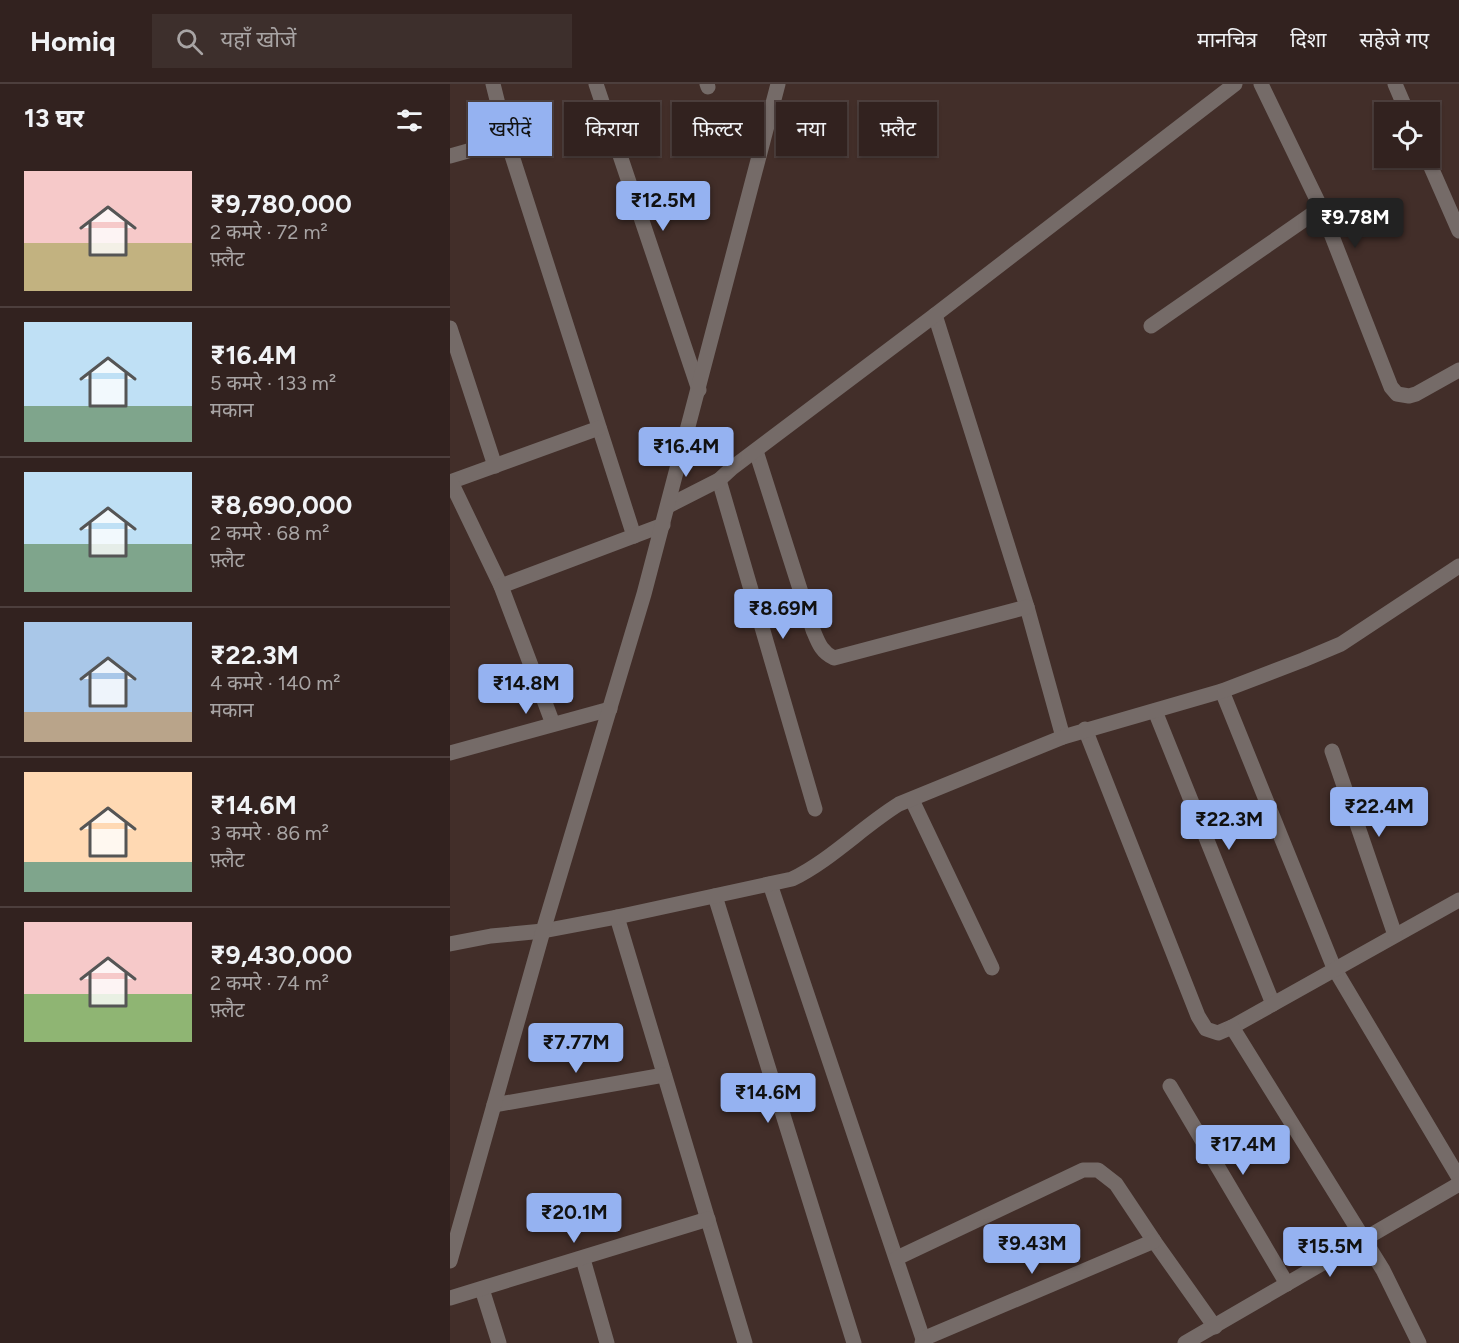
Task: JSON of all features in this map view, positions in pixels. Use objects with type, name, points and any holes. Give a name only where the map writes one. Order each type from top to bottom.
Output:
[{"type":"street","points":[[493,84],[498,102]]},
{"type":"street","points":[[596,84],[699,390]]},
{"type":"street","points":[[450,1261],[543,932],[663,525],[778,84]]},
{"type":"street","points":[[668,506],[719,480],[1235,84]]},
{"type":"street","points":[[1261,84],[1321,208],[1391,387],[1396,394],[1408,396],[1416,394],[1459,370]]},
{"type":"street","points":[[1395,84],[1403,102]]},
{"type":"street","points":[[450,156],[468,151]]},
{"type":"street","points":[[512,156],[634,536]]},
{"type":"street","points":[[1431,168],[1459,231]]},
{"type":"street","points":[[1151,326],[1321,208]]},
{"type":"street","points":[[935,315],[1027,607],[1063,736]]},
{"type":"street","points":[[450,328],[495,466]]},
{"type":"street","points":[[553,724],[501,586],[451,482],[599,428]]},
{"type":"street","points":[[756,451],[813,630],[826,655],[834,658],[1027,607]]},
{"type":"street","points":[[719,480],[815,809]]},
{"type":"street","points":[[501,586],[663,525]]},
{"type":"street","points":[[450,944],[491,936],[543,932],[792,879],[808,871],[880,815],[898,804],[1063,736],[1221,691],[1341,644],[1459,566]]},
{"type":"street","points":[[1221,691],[1334,968],[1459,1178]]},
{"type":"street","points":[[450,753],[610,709]]},
{"type":"street","points":[[1155,711],[1273,1004]]},
{"type":"street","points":[[1085,729],[1198,1016],[1206,1029],[1218,1033],[1232,1027],[1459,900]]},
{"type":"street","points":[[1332,751],[1395,935]]},
{"type":"street","points":[[912,800],[992,968]]},
{"type":"street","points":[[770,884],[897,1258],[922,1341],[1154,1241]]},
{"type":"street","points":[[715,896],[854,1343]]},
{"type":"street","points":[[617,917],[745,1343]]},
{"type":"street","points":[[1232,1027],[1383,1270],[1419,1343]]},
{"type":"street","points":[[494,1105],[664,1075]]},
{"type":"street","points":[[1170,1086],[1287,1284]]},
{"type":"street","points":[[897,1258],[1083,1170],[1098,1170],[1116,1184],[1215,1327]]},
{"type":"street","points":[[1185,1343],[1459,1184]]},
{"type":"street","points":[[450,1298],[708,1220]]},
{"type":"street","points":[[583,1259],[607,1343]]},
{"type":"street","points":[[482,1289],[499,1343]]}]
